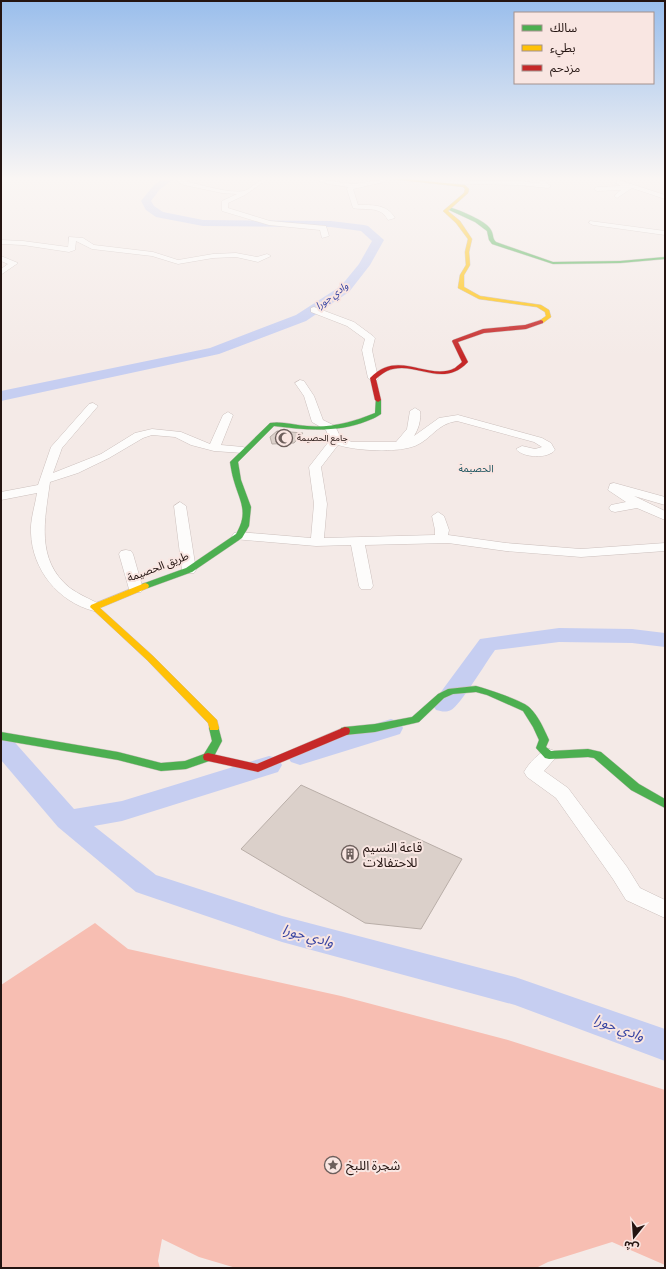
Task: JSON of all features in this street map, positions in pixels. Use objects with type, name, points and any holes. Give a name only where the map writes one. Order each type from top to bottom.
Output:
[{"type":"street","points":[[373,378],[388,368],[401,366],[442,373],[455,372],[462,368],[465,362],[455,341],[466,335],[482,332],[529,328],[542,322],[550,316],[539,306],[479,297],[461,288],[462,275],[468,264],[467,252],[469,238]]},
{"type":"street","points":[[491,238],[494,243],[554,263],[620,262],[665,258]]},
{"type":"street","points":[[1,242],[23,243],[69,250],[72,248],[72,239],[79,239],[87,242],[92,247],[153,254],[178,262],[213,256],[236,255],[258,260],[267,256]]},
{"type":"street","points":[[1,258],[14,263],[2,272]]},
{"type":"street","points":[[314,310],[344,320],[364,332],[370,338],[367,350],[376,398],[380,406],[378,414],[372,418],[331,428],[272,424],[244,450],[234,462],[237,480],[247,507],[245,526],[239,536],[316,542],[441,539],[506,547],[581,553],[665,547]]},
{"type":"street","points":[[300,383],[309,396],[318,422],[331,428],[336,440],[351,445],[399,446],[412,443],[443,420],[458,418],[500,431],[538,440],[547,445],[549,450],[535,453],[522,449]]},
{"type":"street","points":[[93,406],[57,447],[45,484],[37,532],[42,560],[55,581],[65,591],[94,607],[150,658],[213,722],[217,741],[208,757]]},
{"type":"street","points":[[399,446],[410,435],[414,427],[415,411]]},
{"type":"street","points":[[214,448],[228,415]]},
{"type":"street","points":[[1,496],[45,484],[105,456],[139,435],[152,432],[177,434],[195,443],[214,448],[244,450]]},
{"type":"street","points":[[316,542],[320,530],[320,489],[315,467],[322,456],[336,440]]},
{"type":"street","points":[[665,501],[614,487],[614,490],[638,504],[665,516]]},
{"type":"street","points":[[615,508],[638,504]]},
{"type":"street","points":[[180,506],[189,570]]},
{"type":"street","points":[[438,516],[442,530],[441,539]]},
{"type":"street","name":"طريق الحصيمة","points":[[94,607],[136,589],[189,570],[239,536]]},
{"type":"street","points":[[357,540],[366,586]]},
{"type":"street","points":[[126,554],[136,589]]},
{"type":"street","points":[[1,736],[118,756],[161,768],[186,765],[208,757],[258,768],[349,729],[375,728],[415,720],[441,696],[451,691],[476,689],[517,704],[526,710],[538,726],[544,740],[541,748],[549,755]]},
{"type":"street","points":[[665,804],[635,787],[597,755],[588,753],[549,755],[533,772],[562,793],[620,873],[633,894],[665,910]]},
{"type":"shaded area","name":"شجرة اللبخ","points":[[95,923],[128,949],[341,996],[508,1040],[665,1090],[665,1265],[612,1242],[548,1262],[536,1268],[236,1268],[199,1257],[162,1239],[158,1261],[160,1268],[1,1268],[1,985]]},
{"type":"building","name":"جامع الحصيمة","points":[[277,431],[303,433],[294,443],[272,444],[270,437]]},
{"type":"building","name":"قاعة النسيم للاحتفالات","points":[[301,785],[462,859],[421,929],[365,923],[241,849]]},
{"type":"waterway","name":"وادي جورا","points":[[1,396],[214,351],[301,318],[345,289],[364,265],[378,240],[376,238]]},
{"type":"waterway","points":[[444,704],[457,689],[465,675],[488,644],[559,635],[632,636],[665,640]]},
{"type":"waterway","points":[[300,756],[391,728]]},
{"type":"waterway","name":"وادي جورا","points":[[1,743],[68,820]]},
{"type":"waterway","points":[[68,820],[122,811],[269,765]]},
{"type":"waterway","name":"وادي جورا","points":[[68,820],[146,884],[282,929],[515,991],[665,1045]]},
{"type":"traffic: fast","points":[[491,238],[494,243],[553,263],[620,262],[665,258]]},
{"type":"traffic: fast","points":[[145,586],[189,570],[239,536],[245,526],[247,507],[237,480],[234,462],[272,424],[309,428],[330,428],[356,423],[378,414],[378,400]]},
{"type":"traffic: fast","points":[[345,731],[375,728],[415,720],[441,696],[451,691],[476,689],[490,693],[526,709],[538,726],[544,740],[541,748],[549,755],[588,753],[597,755],[635,787],[665,804]]},
{"type":"traffic: fast","points":[[1,736],[118,756],[161,767],[186,765],[208,757],[217,741],[214,728]]},
{"type":"traffic: slow","points":[[469,238],[467,252],[468,265],[462,275],[461,288],[479,297],[539,306],[547,311],[549,316],[541,322]]},
{"type":"traffic: slow","points":[[145,586],[94,607],[150,658],[213,722],[214,728]]},
{"type":"traffic: jam","points":[[378,400],[373,378],[386,369],[406,367],[438,373],[457,369],[465,362],[455,341],[483,331],[526,327],[541,322]]},
{"type":"traffic: jam","points":[[208,757],[258,768],[345,731]]},
{"type":"place","name":"جامع الحصيمة","points":[[284,438]]},
{"type":"place","name":"قاعة النسيم للاحتفالات","points":[[350,854]]},
{"type":"place","name":"شجرة اللبخ","points":[[333,1165]]},
{"type":"district","name":"الحصيمة","points":[[476,469]]}]
